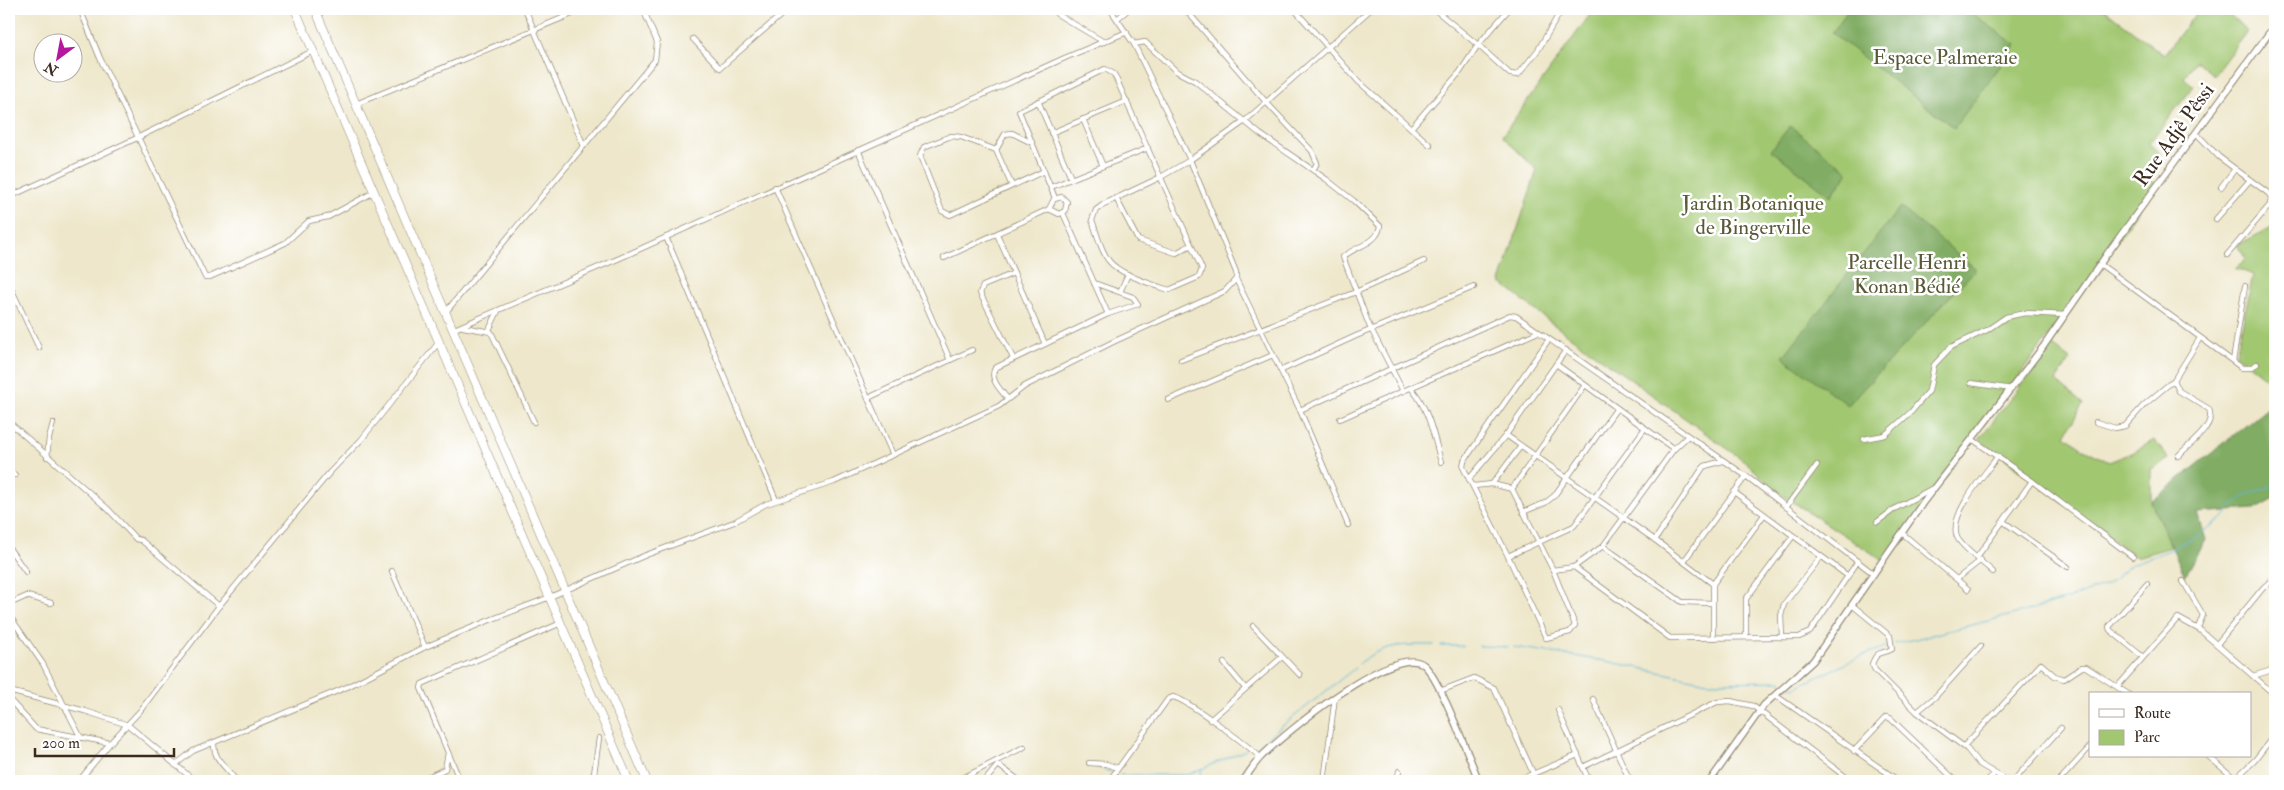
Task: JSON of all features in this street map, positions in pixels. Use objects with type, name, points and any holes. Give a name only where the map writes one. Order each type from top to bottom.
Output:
[{"type":"highway","points":[[295,9],[629,781]]},
{"type":"highway","points":[[315,9],[647,781]]},
{"type":"street","points":[[80,9],[100,58],[206,277],[210,277],[285,243],[309,221],[328,217],[374,192]]},
{"type":"street","points":[[526,9],[584,146]]},
{"type":"street","points":[[356,104],[584,9]]},
{"type":"street","points":[[445,314],[655,60],[657,42],[643,9]]},
{"type":"street","points":[[693,39],[720,68],[788,9]]},
{"type":"street","points":[[1054,9],[1057,14],[1104,42]]},
{"type":"street","points":[[1110,9],[1128,32],[1190,160],[1236,272],[1236,279],[1282,370],[1348,525]]},
{"type":"street","points":[[1118,18],[1129,9]]},
{"type":"street","points":[[1185,9],[1266,102],[1312,151],[1318,163],[1313,170]]},
{"type":"street","points":[[1294,9],[1329,46],[1358,81],[1430,146]]},
{"type":"street","points":[[1056,198],[1018,114],[1020,109],[1105,69],[1114,74],[1127,101],[1161,177],[1202,270],[1202,274],[1199,277],[1172,290],[1165,289],[1128,274],[1108,260],[1092,220],[1099,207],[1161,177],[1190,160],[1245,121],[1371,9]]},
{"type":"street","points":[[1434,9],[1510,74],[1518,75],[1538,50],[1562,9]]},
{"type":"street","points":[[1411,128],[1460,72],[1478,45],[1509,9]]},
{"type":"street","name":"Rue Adjê Pêssi","points":[[1710,781],[1759,712],[1807,667],[1934,488],[2012,389],[2100,264],[2275,25]]},
{"type":"street","points":[[452,330],[1128,32]]},
{"type":"street","points":[[1134,44],[1145,42],[1176,71],[1187,75],[1260,134],[1354,201],[1380,226],[1380,232],[1374,239],[1343,258],[1372,330],[1390,370],[1403,392]]},
{"type":"street","points":[[9,198],[138,138],[313,51]]},
{"type":"street","points":[[1038,101],[1071,178]]},
{"type":"street","points":[[1051,133],[1127,101]]},
{"type":"street","points":[[1084,119],[1103,166]]},
{"type":"street","points":[[996,150],[1005,134],[1012,133],[1031,143]]},
{"type":"street","points":[[2196,133],[2218,157],[2268,193],[2272,201],[2227,255]]},
{"type":"street","points":[[1012,186],[996,150],[961,137],[952,136],[924,147],[920,156],[942,211],[946,215],[950,215],[1012,186],[1044,171]]},
{"type":"street","points":[[1051,187],[1148,148]]},
{"type":"street","points":[[858,150],[950,360]]},
{"type":"street","points":[[2221,186],[2235,169]]},
{"type":"street","points":[[2216,219],[2250,180]]},
{"type":"street","points":[[775,187],[893,455]]},
{"type":"street","points":[[1049,209],[1056,213],[1063,212],[1068,207],[1066,200],[1060,197],[1056,198]]},
{"type":"street","points":[[944,258],[1049,209],[1056,198]]},
{"type":"street","points":[[1116,198],[1138,240],[1176,253],[1191,245]]},
{"type":"street","points":[[1063,212],[1108,314]]},
{"type":"street","points":[[997,234],[1046,344]]},
{"type":"street","points":[[666,237],[776,500]]},
{"type":"street","points":[[1180,360],[1356,292],[1424,261]]},
{"type":"street","points":[[2100,264],[2232,361],[2246,369],[2257,364]]},
{"type":"street","points":[[1012,358],[980,292],[983,286],[1014,273]]},
{"type":"street","points":[[1120,292],[1128,274]]},
{"type":"street","points":[[175,765],[185,756],[347,686],[425,647],[550,597],[646,555],[734,522],[776,500],[834,482],[893,455],[999,406],[1025,386],[1115,341],[1225,292],[1236,279]]},
{"type":"street","points":[[1007,398],[994,380],[993,372],[997,365],[1108,314],[1138,304],[1133,296],[1094,283]]},
{"type":"street","points":[[9,284],[39,348]]},
{"type":"street","points":[[2232,361],[2245,286]]},
{"type":"street","points":[[1282,370],[1474,287]]},
{"type":"street","points":[[489,330],[498,311]]},
{"type":"street","points":[[1864,439],[1890,433],[1911,412],[1929,391],[1934,365],[1951,347],[1987,330],[2006,317],[2025,313],[2065,315]]},
{"type":"street","points":[[1300,410],[1510,316],[1516,316],[1746,476],[1874,574]]},
{"type":"street","points":[[461,327],[489,330],[497,340],[534,422]]},
{"type":"street","points":[[1340,418],[1412,389],[1538,332]]},
{"type":"street","points":[[2096,422],[2116,428],[2125,426],[2144,405],[2174,380],[2200,338]]},
{"type":"street","points":[[1512,489],[1553,570],[1575,625],[1570,632],[1546,638],[1474,486],[1464,472],[1464,461],[1549,339]]},
{"type":"street","points":[[79,781],[110,743],[128,725],[219,606],[330,472],[361,440],[439,342]]},
{"type":"street","points":[[868,398],[972,350]]},
{"type":"street","points":[[1470,479],[1506,436],[1566,350]]},
{"type":"street","points":[[1168,400],[1273,355]]},
{"type":"street","points":[[1556,364],[1674,449]]},
{"type":"street","points":[[2174,380],[2179,392],[2209,410],[2212,414],[2210,424],[2178,456]]},
{"type":"street","points":[[1971,383],[2012,389]]},
{"type":"street","points":[[1512,489],[1585,384]]},
{"type":"street","points":[[1412,389],[1419,397],[1430,424],[1441,462]]},
{"type":"street","points":[[1523,512],[1550,500],[1617,408]]},
{"type":"street","points":[[9,422],[108,509],[136,539],[141,540],[219,606]]},
{"type":"street","points":[[47,457],[53,423]]},
{"type":"street","points":[[1508,556],[1574,526],[1645,428]]},
{"type":"street","points":[[1506,436],[1655,540],[1713,584]]},
{"type":"street","points":[[1553,570],[1574,567],[1603,546],[1674,449],[1688,436]]},
{"type":"street","points":[[1972,439],[1998,456],[2133,557]]},
{"type":"street","points":[[1492,484],[1521,446]]},
{"type":"street","points":[[1993,572],[1957,537],[1958,519],[1964,504],[1998,456]]},
{"type":"street","points":[[1655,540],[1702,469],[1705,466],[1723,461]]},
{"type":"street","points":[[1786,507],[1817,465]]},
{"type":"street","points":[[9,470],[15,475]]},
{"type":"street","points":[[1684,561],[1746,476]]},
{"type":"street","points":[[1957,579],[1979,559],[2032,481]]},
{"type":"street","points":[[1474,486],[1492,484],[1512,489]]},
{"type":"street","points":[[1877,522],[1934,488]]},
{"type":"street","points":[[1734,492],[1848,576]]},
{"type":"street","points":[[1714,638],[1713,584],[1764,515]]},
{"type":"street","points":[[2004,522],[2068,566]]},
{"type":"street","points":[[1902,533],[1968,589]]},
{"type":"street","points":[[1746,637],[1746,599],[1793,536]]},
{"type":"street","points":[[1603,546],[1682,602],[1713,603]]},
{"type":"street","points":[[9,548],[26,572]]},
{"type":"street","points":[[1782,636],[1782,610],[1784,604],[1821,556]]},
{"type":"street","points":[[1574,567],[1670,638],[1800,637],[1810,632],[1858,561]]},
{"type":"street","points":[[392,571],[425,647]]},
{"type":"street","points":[[2217,644],[2263,588],[2275,577]]},
{"type":"street","points":[[2183,581],[2203,615],[2198,628]]},
{"type":"street","points":[[2143,657],[2109,627],[2147,584]]},
{"type":"street","points":[[9,604],[28,596],[51,603]]},
{"type":"street","points":[[1852,605],[1890,636],[1892,649],[1879,653],[1874,658],[1872,666],[1917,712],[1964,746],[1979,764],[2008,781]]},
{"type":"street","points":[[9,615],[43,664],[81,738]]},
{"type":"street","points":[[2118,686],[2178,618],[2198,628],[2275,694]]},
{"type":"street","points":[[460,781],[421,688],[422,684],[561,623]]},
{"type":"street","points":[[1253,626],[1300,675]]},
{"type":"street","points":[[1917,712],[1935,696],[1981,646]]},
{"type":"street","points":[[1210,720],[1282,657]]},
{"type":"street","points":[[1243,781],[1260,757],[1335,697],[1364,677],[1398,664],[1414,661],[1422,664],[1428,670],[1440,691],[1479,781]]},
{"type":"street","points":[[1224,664],[1246,688]]},
{"type":"street","points":[[1964,746],[2041,664],[2056,676],[2064,679],[2082,667],[2086,668],[2126,692]]},
{"type":"street","points":[[2253,676],[2275,670]]},
{"type":"street","points":[[1440,691],[1474,678],[1494,688],[1534,773]]},
{"type":"street","points":[[9,691],[128,725],[195,781]]},
{"type":"street","points":[[1775,695],[1899,781]]},
{"type":"street","points":[[1109,781],[1168,699],[1173,697],[1178,698],[1210,720],[1260,757]]},
{"type":"street","points":[[1324,781],[1335,697]]},
{"type":"street","points":[[9,699],[36,729],[110,743]]},
{"type":"street","points":[[1594,699],[1630,781]]},
{"type":"street","points":[[1583,767],[1717,702],[1730,701],[1753,706],[1850,781]]},
{"type":"street","points":[[1558,710],[1589,781]]},
{"type":"street","points":[[1854,751],[1883,718],[1890,718],[1956,781]]},
{"type":"street","points":[[2013,781],[2061,728]]},
{"type":"street","points":[[2210,758],[2236,780],[2255,760],[2275,734]]},
{"type":"street","points":[[593,781],[599,738]]},
{"type":"street","points":[[214,743],[215,754],[218,760],[236,781]]},
{"type":"street","points":[[957,781],[1024,747]]},
{"type":"street","points":[[2058,781],[2089,749]]},
{"type":"street","points":[[419,781],[445,769],[448,751]]},
{"type":"street","points":[[1516,781],[1578,755]]},
{"type":"street","points":[[1088,763],[1106,764],[1118,768]]},
{"type":"street","points":[[985,781],[998,765],[1014,780],[1020,781]]},
{"type":"street","points":[[1397,781],[1399,771]]},
{"type":"street","points":[[1988,781],[1994,774]]},
{"type":"street","points":[[1838,781],[1843,776]]},
{"type":"street","points":[[2036,781],[2044,781]]},
{"type":"green space","name":"Jardin Botanique de Bingerville","points":[[1594,9],[2104,9],[2164,55],[2199,9],[2224,9],[2247,31],[2214,75],[2195,61],[2184,78],[2194,86],[2149,143],[2161,155],[2142,174],[2156,184],[2102,263],[1884,561],[1776,491],[1746,462],[1550,322],[1500,282],[1537,170],[1502,136]]},
{"type":"green space","name":"Espace Palmeraie","points":[[1849,9],[1966,9],[2016,45],[1954,128],[1832,33]]},
{"type":"green space","points":[[1790,126],[1849,172],[1831,196],[1771,150]]},
{"type":"green space","name":"Parcelle Henri Konan Bédié","points":[[1900,207],[1976,269],[1848,405],[1783,357]]},
{"type":"green space","points":[[2275,226],[2275,385],[2236,354],[2253,275],[2235,268],[2246,259],[2237,245]]},
{"type":"green space","points":[[2052,345],[2070,359],[2056,381],[2083,404],[2065,435],[2084,449],[2109,462],[2132,453],[2154,440],[2169,459],[2151,469],[2151,502],[2171,547],[2136,557],[1979,439]]},
{"type":"green space","points":[[2275,402],[2275,498],[2255,509],[2198,513],[2206,540],[2185,576],[2151,502]]},
{"type":"waterway","points":[[1895,644],[2008,616],[2068,599],[2108,584],[2132,564],[2170,550],[2196,536],[2223,518],[2232,506],[2248,494],[2275,485]]},
{"type":"waterway","points":[[1359,664],[1376,652],[1385,649],[1403,645],[1434,645]]},
{"type":"waterway","points":[[1441,646],[1463,646]]},
{"type":"waterway","points":[[1479,646],[1508,647]]},
{"type":"waterway","points":[[1788,686],[1794,688],[1866,654],[1889,646]]},
{"type":"waterway","points":[[1514,647],[1606,661],[1707,682],[1783,681],[1785,683]]},
{"type":"waterway","points":[[1257,746],[1355,668]]},
{"type":"waterway","points":[[1120,775],[1187,775],[1246,750]]},
{"type":"waterway","points":[[1092,765],[1111,772]]},
{"type":"waterway","points":[[1198,781],[1202,770]]}]
